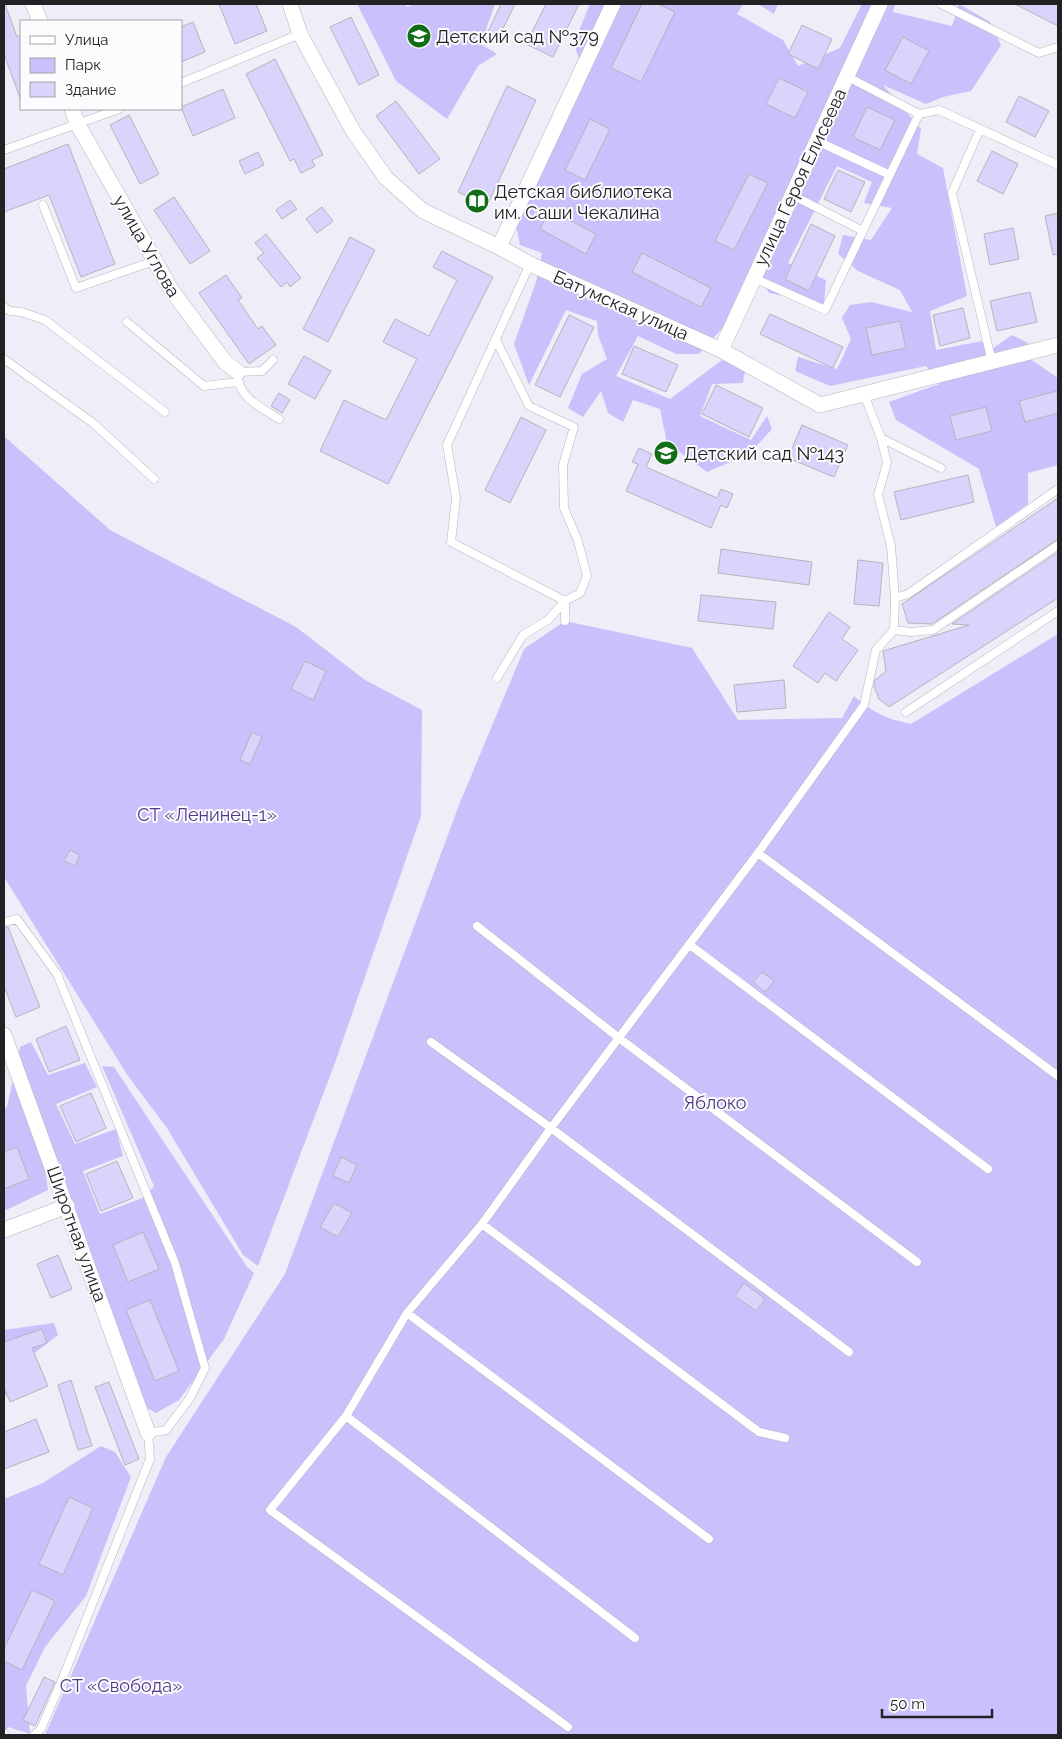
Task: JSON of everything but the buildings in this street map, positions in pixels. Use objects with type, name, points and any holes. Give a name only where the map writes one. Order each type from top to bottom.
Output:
[{"type":"street","points":[[33,4],[40,20]]},
{"type":"street","name":"Батумская улица","points":[[290,4],[300,34],[353,131],[386,178],[423,211],[530,264],[720,350],[820,404],[1058,345]]},
{"type":"street","points":[[499,247],[613,4]]},
{"type":"street","name":"улица Героя Елисеева","points":[[720,350],[880,4]]},
{"type":"street","name":"улица Углова","points":[[74,116],[172,291],[238,377]]},
{"type":"street","name":"Широтная улица","points":[[4,1035],[148,1433]]},
{"type":"street","points":[[4,1230],[67,1206]]},
{"type":"lane","points":[[941,4],[1039,52],[1058,47]]},
{"type":"lane","points":[[182,83],[300,34]]},
{"type":"lane","points":[[846,76],[919,114],[939,110],[1058,165]]},
{"type":"lane","points":[[4,150],[74,116],[103,115],[116,110]]},
{"type":"lane","points":[[754,278],[825,310],[919,114]]},
{"type":"lane","points":[[980,129],[952,192],[992,362]]},
{"type":"lane","points":[[817,141],[890,175]]},
{"type":"lane","points":[[792,195],[863,231]]},
{"type":"lane","points":[[43,205],[76,288],[154,261]]},
{"type":"lane","points":[[530,264],[447,445],[456,498],[451,542],[565,601]]},
{"type":"lane","points":[[4,307],[10,311],[21,312],[45,320],[164,412]]},
{"type":"lane","points":[[127,322],[204,386],[262,371],[273,360]]},
{"type":"lane","points":[[496,340],[529,406],[574,427],[563,465],[564,508],[578,541],[587,576],[580,593],[565,601],[548,620],[523,635],[497,678]]},
{"type":"lane","points":[[4,359],[93,423],[154,479]]},
{"type":"lane","points":[[238,377],[247,398],[279,419]]},
{"type":"lane","points":[[568,1727],[270,1510],[346,1416],[406,1313],[482,1224],[551,1128],[758,853],[864,705],[876,650],[894,630],[895,598],[891,546],[878,495],[887,462],[881,438],[864,394]]},
{"type":"lane","points":[[881,438],[941,468]]},
{"type":"lane","points":[[895,598],[908,594],[1058,489]]},
{"type":"lane","points":[[894,630],[911,632],[933,630],[1058,545]]},
{"type":"lane","points":[[565,601],[565,621]]},
{"type":"lane","points":[[906,712],[1058,610]]},
{"type":"lane","points":[[758,853],[1058,1076]]},
{"type":"lane","points":[[4,922],[17,919],[57,974],[175,1263],[205,1368],[190,1398],[166,1430],[148,1433],[150,1459],[41,1729],[34,1735]]},
{"type":"lane","points":[[477,926],[619,1038],[917,1262]]},
{"type":"lane","points":[[690,945],[988,1169]]},
{"type":"lane","points":[[431,1042],[551,1128],[849,1352]]},
{"type":"lane","points":[[482,1224],[759,1432],[785,1438]]},
{"type":"lane","points":[[406,1313],[709,1539]]},
{"type":"lane","points":[[346,1416],[635,1638]]},
{"type":"green space","points":[[357,4],[405,4],[407,7],[415,4],[495,4],[481,44],[497,54],[478,66],[447,119],[396,81]]},
{"type":"green space","points":[[590,4],[743,4],[737,14],[783,40],[798,66],[840,48],[862,4],[895,4],[893,12],[952,26],[959,4],[990,22],[1001,45],[971,91],[943,97],[926,104],[883,85],[921,129],[917,154],[943,168],[967,296],[930,311],[936,350],[982,341],[986,353],[1012,335],[1028,343],[1032,360],[1058,378],[1058,465],[1028,473],[1028,504],[996,527],[979,469],[896,420],[889,402],[939,384],[926,366],[830,386],[795,371],[798,357],[837,369],[851,339],[842,318],[850,305],[871,302],[912,312],[900,290],[858,271],[838,254],[843,235],[871,240],[892,208],[864,203],[872,182],[837,166],[788,263],[826,280],[824,304],[769,293],[755,267],[729,321],[699,354],[676,354],[638,336],[616,376],[670,399],[722,360],[745,370],[743,383],[712,384],[700,416],[751,440],[767,416],[772,429],[749,454],[707,472],[667,443],[660,409],[633,400],[623,422],[608,413],[601,391],[583,417],[568,408],[582,374],[607,359],[598,335],[597,321],[566,310],[529,385],[514,344],[536,282],[542,253],[520,245],[516,225],[585,78],[574,43]]},
{"type":"green space","points":[[758,4],[778,4],[774,14]]},
{"type":"green space","name":"СТ «Ленинец-1»","points":[[4,436],[110,530],[296,627],[365,680],[422,710],[421,816],[336,1060],[258,1266],[243,1255],[167,1128],[128,1076],[4,877]]},
{"type":"green space","name":"Яблоко","points":[[565,621],[692,648],[738,720],[842,718],[854,696],[881,714],[894,720],[911,724],[1058,634],[1058,1735],[45,1735],[166,1457],[285,1274],[459,805],[524,649]]},
{"type":"green space","points":[[31,1042],[48,1075],[85,1063],[97,1087],[56,1104],[75,1144],[116,1129],[123,1156],[83,1171],[100,1214],[145,1197],[154,1186],[102,1066],[114,1067],[247,1267],[254,1273],[224,1339],[179,1400],[156,1413],[144,1406],[59,1161],[45,1171],[48,1190],[4,1211],[4,1109],[7,1107],[20,1047]]},
{"type":"green space","points":[[54,1323],[58,1335],[15,1368],[4,1401],[4,1330]]},
{"type":"green space","points":[[101,1446],[115,1452],[131,1477],[86,1596],[45,1647],[26,1686],[30,1734],[8,1727],[4,1735],[4,1499],[43,1483]]},
{"type":"place","name":"Детский сад №379","points":[[419,36]]},
{"type":"place","name":"Детская библиотека им. Саши Чекалина","points":[[477,201]]},
{"type":"place","name":"Детский сад №143","points":[[666,453]]},
{"type":"park label","name":"СТ «Свобода»","points":[[121,1685]]}]
